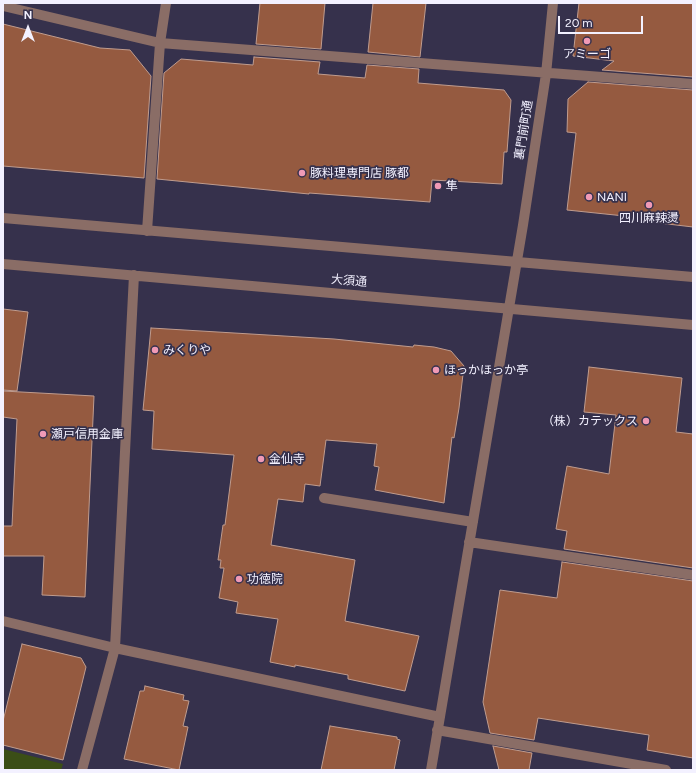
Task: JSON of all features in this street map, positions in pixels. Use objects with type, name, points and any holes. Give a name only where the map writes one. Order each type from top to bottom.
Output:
[{"type":"street","points":[[147,231],[160,43],[166,3]]},
{"type":"street","name":"裏門前町通","points":[[431,770],[517,261],[546,74],[553,3]]},
{"type":"street","points":[[3,6],[160,43],[546,74],[693,84]]},
{"type":"street","points":[[3,218],[693,277]]},
{"type":"street","name":"大須通","points":[[3,264],[134,274],[693,325]]},
{"type":"street","points":[[82,770],[115,648],[134,274]]},
{"type":"street","points":[[324,498],[473,522]]},
{"type":"street","points":[[469,542],[693,575]]},
{"type":"street","points":[[3,621],[115,648],[440,717]]},
{"type":"street","points":[[437,730],[666,770]]},
{"type":"green space","points":[[3,749],[63,764],[61,770],[3,770]]},
{"type":"building","points":[[260,3],[325,3],[321,49],[256,44]]},
{"type":"building","points":[[373,3],[426,3],[420,57],[368,52]]},
{"type":"building","points":[[579,3],[693,3],[693,77],[602,70],[614,61],[573,56]]},
{"type":"building","points":[[3,24],[100,48],[130,50],[151,76],[144,178],[3,166]]},
{"type":"building","points":[[254,57],[320,62],[318,74],[365,78],[367,65],[419,69],[418,83],[504,90],[511,100],[507,152],[504,152],[502,184],[432,180],[430,202],[309,194],[157,179],[164,73],[181,59],[253,65]]},
{"type":"building","points":[[588,82],[693,90],[693,227],[634,220],[634,217],[567,210],[576,133],[567,132],[568,99]]},
{"type":"building","points":[[3,309],[28,312],[17,391],[3,390]]},
{"type":"building","points":[[151,328],[334,339],[413,347],[414,345],[434,347],[451,351],[464,366],[454,438],[452,437],[444,503],[375,490],[379,467],[374,466],[377,444],[326,440],[320,486],[305,484],[303,502],[278,499],[271,545],[355,560],[345,621],[419,636],[405,691],[348,679],[348,675],[270,662],[278,619],[236,613],[238,602],[219,598],[224,568],[220,568],[221,560],[218,560],[223,525],[225,525],[234,455],[152,449],[154,411],[143,410]]},
{"type":"building","points":[[589,367],[682,378],[676,432],[693,434],[693,568],[564,549],[567,531],[556,529],[567,466],[609,474],[616,415],[584,412]]},
{"type":"building","points":[[3,391],[94,396],[85,597],[42,595],[44,556],[3,556],[3,526],[12,526],[17,419],[3,417]]},
{"type":"building","points":[[562,562],[693,581],[693,758],[647,750],[649,735],[538,718],[534,740],[490,733],[483,702],[500,590],[557,598]]},
{"type":"building","points":[[22,644],[81,658],[86,667],[63,760],[3,745],[3,721]]},
{"type":"building","points":[[145,686],[184,695],[183,700],[189,701],[183,726],[188,727],[179,770],[124,759],[140,691],[144,691]]},
{"type":"building","points":[[330,726],[397,737],[397,739],[400,740],[394,770],[321,770]]},
{"type":"building","points":[[493,746],[532,753],[529,770],[499,770]]},
{"type":"place","name":"アミーゴ","points":[[587,41]]},
{"type":"place","name":"豚料理専門店 豚都","points":[[302,173]]},
{"type":"place","name":"隼","points":[[438,186]]},
{"type":"place","name":"NANI","points":[[589,197]]},
{"type":"place","name":"四川麻辣燙","points":[[649,205]]},
{"type":"place","name":"みくりや","points":[[155,350]]},
{"type":"place","name":"ほっかほっか亭","points":[[436,370]]},
{"type":"place","name":"（株）カテックス","points":[[646,421]]},
{"type":"place","name":"瀬戸信用金庫","points":[[43,434]]},
{"type":"place","name":"金仙寺","points":[[261,459]]},
{"type":"place","name":"功徳院","points":[[239,579]]}]
